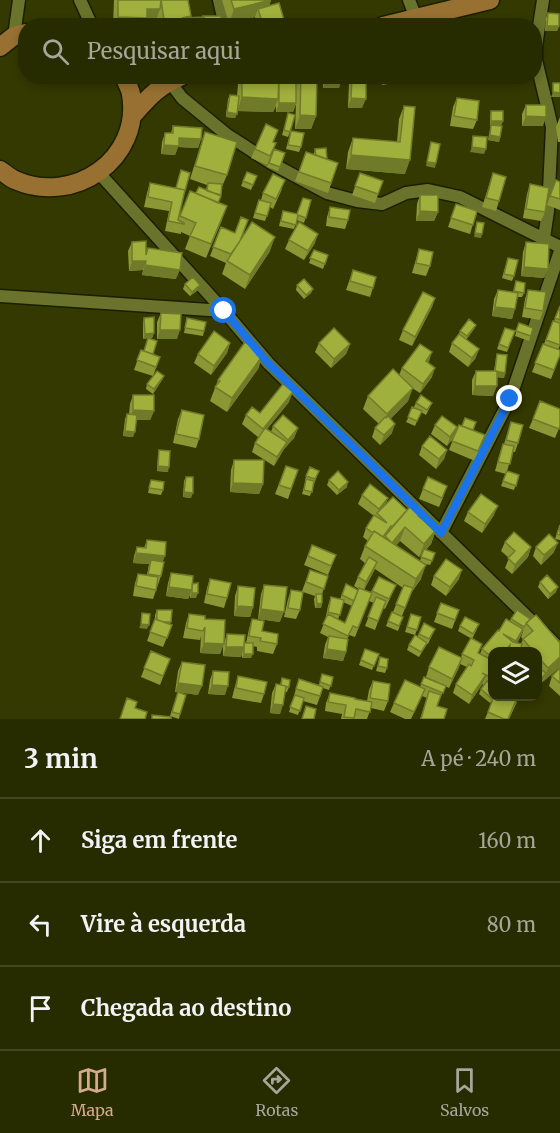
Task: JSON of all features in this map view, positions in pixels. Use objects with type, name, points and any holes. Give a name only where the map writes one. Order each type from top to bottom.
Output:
[{"type":"main road","points":[[416,18],[490,0]]},
{"type":"main road","points":[[0,170],[15,180],[43,188],[72,186],[99,173],[115,157],[126,138],[132,116],[131,93],[127,84]]},
{"type":"main road","points":[[132,116],[149,96],[166,84]]},
{"type":"street","points":[[13,39],[19,0]]},
{"type":"street","points":[[80,0],[88,18]]},
{"type":"street","points":[[219,0],[223,18]]},
{"type":"street","points":[[410,0],[416,18]]},
{"type":"street","points":[[540,18],[543,0]]},
{"type":"street","points":[[178,84],[182,98],[226,134],[271,163],[327,193],[357,201],[382,204],[406,193],[428,190],[460,197],[544,238],[560,249],[510,399],[441,533]]},
{"type":"street","points":[[542,84],[552,127],[548,211],[544,238]]},
{"type":"street","points":[[99,173],[269,364],[560,649]]},
{"type":"street","points":[[0,296],[224,311]]},
{"type":"building","points":[[118,0],[161,0],[160,9],[147,9],[147,18],[118,17]]},
{"type":"building","points":[[161,0],[188,0],[191,16],[164,18]]},
{"type":"building","points":[[231,0],[271,0],[234,9]]},
{"type":"building","points":[[279,3],[283,18],[261,18],[258,9]]},
{"type":"building","points":[[548,13],[559,14],[559,26],[547,26]]},
{"type":"building","points":[[202,16],[221,16],[221,18],[204,18]]},
{"type":"building","points":[[553,83],[560,83],[560,93],[553,92]]},
{"type":"building","points":[[242,84],[279,84],[278,99],[242,97]]},
{"type":"building","points":[[279,84],[296,84],[296,103],[279,103]]},
{"type":"building","points":[[301,84],[317,84],[316,116],[300,115]]},
{"type":"building","points":[[352,84],[366,84],[366,99],[351,98]]},
{"type":"building","points":[[230,95],[239,96],[237,114],[227,112]]},
{"type":"building","points":[[457,98],[479,101],[477,120],[454,116]]},
{"type":"building","points":[[526,105],[546,105],[546,117],[526,116]]},
{"type":"building","points":[[404,106],[415,107],[410,160],[351,155],[353,138],[400,142]]},
{"type":"building","points":[[491,111],[503,111],[503,121],[491,121]]},
{"type":"building","points":[[288,113],[295,115],[290,132],[284,130]]},
{"type":"building","points":[[266,124],[278,130],[273,142],[276,143],[270,156],[255,149]]},
{"type":"building","points":[[491,125],[502,126],[500,137],[490,135]]},
{"type":"building","points":[[173,126],[202,128],[201,139],[179,138],[179,146],[164,145],[165,133],[173,133]]},
{"type":"building","points":[[291,131],[304,133],[301,147],[288,145]]},
{"type":"building","points":[[205,132],[237,142],[227,175],[195,166]]},
{"type":"building","points":[[473,136],[487,137],[486,149],[472,147]]},
{"type":"building","points":[[431,142],[440,144],[436,163],[427,162]]},
{"type":"building","points":[[326,148],[327,159],[316,155],[315,149]]},
{"type":"building","points":[[274,149],[285,153],[280,167],[269,163]]},
{"type":"building","points":[[306,152],[338,163],[331,183],[299,172]]},
{"type":"building","points":[[181,170],[190,173],[185,191],[176,188]]},
{"type":"building","points":[[247,172],[257,176],[253,185],[243,181]]},
{"type":"building","points":[[360,173],[383,181],[378,194],[355,186]]},
{"type":"building","points":[[493,173],[506,177],[499,201],[486,198]]},
{"type":"building","points":[[273,174],[285,180],[276,199],[263,193]]},
{"type":"building","points":[[556,180],[560,182],[560,199],[550,196]]},
{"type":"building","points":[[150,183],[185,190],[178,220],[184,224],[168,221],[172,202],[148,197]]},
{"type":"building","points":[[208,183],[222,184],[221,195],[207,191]]},
{"type":"building","points":[[530,184],[549,188],[545,212],[526,209]]},
{"type":"building","points":[[199,187],[221,196],[218,203],[196,193]]},
{"type":"building","points":[[190,191],[227,206],[211,244],[190,236],[196,223],[180,216]]},
{"type":"building","points":[[420,195],[438,195],[438,212],[420,211]]},
{"type":"building","points":[[303,198],[311,200],[306,218],[298,215],[296,225],[281,221],[283,211],[297,214]]},
{"type":"building","points":[[259,200],[271,203],[267,216],[255,213]]},
{"type":"building","points":[[456,204],[477,211],[473,225],[451,218]]},
{"type":"building","points":[[330,207],[350,210],[348,220],[329,217]]},
{"type":"building","points":[[241,217],[248,220],[240,241],[231,254],[213,247],[221,227],[235,233]]},
{"type":"building","points":[[252,222],[275,237],[250,275],[227,261]]},
{"type":"building","points":[[299,222],[318,234],[308,251],[289,240]]},
{"type":"building","points":[[477,222],[484,223],[482,234],[475,233]]},
{"type":"building","points":[[146,241],[146,255],[148,248],[182,253],[180,270],[145,265],[146,261],[132,261],[132,242]]},
{"type":"building","points":[[526,242],[549,244],[548,269],[524,267]]},
{"type":"building","points":[[419,249],[433,252],[430,266],[416,263]]},
{"type":"building","points":[[314,250],[328,255],[325,264],[310,258]]},
{"type":"building","points":[[508,258],[518,260],[514,276],[504,274]]},
{"type":"building","points":[[353,270],[376,277],[373,288],[350,281]]},
{"type":"building","points":[[193,277],[200,285],[192,292],[185,284]]},
{"type":"building","points":[[304,279],[313,289],[306,295],[297,285]]},
{"type":"building","points":[[516,281],[525,283],[524,293],[514,291]]},
{"type":"building","points":[[498,290],[518,293],[515,309],[495,307]]},
{"type":"building","points":[[528,290],[546,292],[543,311],[525,308]]},
{"type":"building","points":[[423,292],[435,298],[415,337],[403,330]]},
{"type":"building","points":[[560,306],[560,320],[555,318]]},
{"type":"building","points":[[161,313],[181,314],[180,330],[160,330]]},
{"type":"building","points":[[154,317],[154,333],[145,334],[144,318]]},
{"type":"building","points":[[187,318],[206,322],[204,331],[185,328]]},
{"type":"building","points":[[469,319],[476,325],[467,336],[460,331]]},
{"type":"building","points":[[553,321],[560,323],[560,345],[546,340]]},
{"type":"building","points":[[519,323],[533,328],[531,336],[516,331]]},
{"type":"building","points":[[334,328],[350,344],[334,359],[319,343]]},
{"type":"building","points":[[505,328],[515,331],[508,348],[499,344]]},
{"type":"building","points":[[214,331],[230,343],[214,366],[198,354]]},
{"type":"building","points":[[459,334],[479,349],[472,358],[452,343]]},
{"type":"building","points":[[148,338],[157,341],[153,354],[144,351]]},
{"type":"building","points":[[245,342],[263,355],[232,398],[215,387]]},
{"type":"building","points":[[420,344],[432,352],[426,361],[435,368],[423,384],[402,368]]},
{"type":"building","points":[[543,344],[560,350],[554,370],[535,363]]},
{"type":"building","points":[[141,350],[160,357],[156,367],[137,360]]},
{"type":"building","points":[[497,354],[507,355],[505,373],[495,371]]},
{"type":"building","points":[[393,369],[413,388],[387,414],[368,396]]},
{"type":"building","points":[[157,371],[164,376],[154,389],[147,384]]},
{"type":"building","points":[[476,371],[497,371],[497,386],[475,386]]},
{"type":"building","points":[[283,384],[293,392],[263,429],[246,415],[252,407],[260,413]]},
{"type":"building","points":[[133,395],[154,395],[154,411],[133,410]]},
{"type":"building","points":[[421,395],[432,403],[427,410],[416,403]]},
{"type":"building","points":[[540,401],[560,409],[559,429],[533,419]]},
{"type":"building","points":[[412,407],[422,411],[417,421],[408,417]]},
{"type":"building","points":[[182,410],[204,415],[199,439],[176,434]]},
{"type":"building","points":[[127,414],[137,415],[135,432],[125,431]]},
{"type":"building","points":[[283,415],[298,428],[288,440],[273,426]]},
{"type":"building","points":[[388,416],[395,424],[384,435],[375,428]]},
{"type":"building","points":[[442,416],[457,427],[450,437],[435,425]]},
{"type":"building","points":[[465,418],[476,422],[473,430],[462,426]]},
{"type":"building","points":[[511,422],[523,425],[518,443],[506,440]]},
{"type":"building","points":[[459,425],[485,435],[478,451],[452,441]]},
{"type":"building","points":[[265,428],[287,442],[277,457],[255,443]]},
{"type":"building","points":[[430,436],[447,450],[439,459],[422,446]]},
{"type":"building","points":[[503,444],[514,446],[510,464],[498,462]]},
{"type":"building","points":[[159,450],[170,451],[169,467],[158,466]]},
{"type":"building","points":[[234,460],[264,460],[263,484],[233,483]]},
{"type":"building","points":[[286,466],[298,470],[291,489],[279,485]]},
{"type":"building","points":[[310,467],[319,471],[315,479],[306,476]]},
{"type":"building","points":[[338,471],[348,482],[339,490],[329,480]]},
{"type":"building","points":[[507,471],[519,475],[516,486],[503,481]]},
{"type":"building","points":[[186,477],[193,477],[193,493],[184,492]]},
{"type":"building","points":[[428,477],[447,486],[442,498],[423,489]]},
{"type":"building","points":[[306,479],[314,481],[312,492],[304,490]]},
{"type":"building","points":[[151,480],[164,482],[163,490],[149,488]]},
{"type":"building","points":[[370,484],[388,498],[379,509],[362,495]]},
{"type":"building","points":[[481,494],[498,506],[485,524],[468,512]]},
{"type":"building","points":[[393,497],[407,510],[383,537],[366,528],[374,515],[387,523],[377,513]]},
{"type":"building","points":[[414,502],[423,510],[418,516],[436,530],[424,544],[405,527],[392,543],[385,536]]},
{"type":"building","points":[[374,531],[426,565],[416,579],[365,546]]},
{"type":"building","points":[[514,532],[531,547],[515,565],[508,558],[515,551],[505,542]]},
{"type":"building","points":[[549,534],[558,543],[544,555],[536,547]]},
{"type":"building","points":[[147,540],[166,542],[165,556],[136,553],[137,547],[146,548]]},
{"type":"building","points":[[312,545],[336,555],[331,566],[308,556]]},
{"type":"building","points":[[424,549],[435,553],[432,561],[421,557]]},
{"type":"building","points":[[369,557],[377,562],[366,582],[358,577]]},
{"type":"building","points":[[446,559],[462,570],[450,587],[434,576]]},
{"type":"building","points":[[151,560],[164,562],[161,576],[148,574]]},
{"type":"building","points":[[310,570],[328,576],[324,589],[306,582]]},
{"type":"building","points":[[171,573],[193,576],[192,590],[169,587]]},
{"type":"building","points":[[138,574],[158,577],[156,590],[136,586]]},
{"type":"building","points":[[547,575],[558,587],[550,594],[540,582]]},
{"type":"building","points":[[379,577],[396,585],[389,599],[372,591]]},
{"type":"building","points":[[210,579],[231,583],[227,598],[207,594]]},
{"type":"building","points":[[198,583],[198,593],[192,593],[192,584]]},
{"type":"building","points":[[346,584],[358,590],[354,601],[342,595]]},
{"type":"building","points":[[264,585],[287,587],[284,612],[261,609]]},
{"type":"building","points":[[404,585],[413,588],[405,608],[396,604]]},
{"type":"building","points":[[238,586],[255,588],[253,607],[237,606]]},
{"type":"building","points":[[359,588],[372,593],[358,628],[353,626],[348,636],[323,624],[328,614],[345,623]]},
{"type":"building","points":[[291,590],[303,592],[300,610],[288,608]]},
{"type":"building","points":[[316,594],[322,594],[322,603],[317,604]]},
{"type":"building","points":[[331,597],[344,600],[340,615],[328,612]]},
{"type":"building","points":[[376,597],[386,601],[378,621],[368,617]]},
{"type":"building","points":[[441,603],[459,610],[455,620],[437,613]]},
{"type":"building","points":[[157,610],[172,610],[171,622],[157,620]]},
{"type":"building","points":[[517,610],[530,619],[524,627],[511,619]]},
{"type":"building","points":[[392,612],[403,617],[399,626],[388,621]]},
{"type":"building","points":[[142,613],[150,614],[149,625],[141,624]]},
{"type":"building","points":[[189,614],[205,616],[205,619],[225,620],[224,644],[204,643],[205,627],[203,631],[187,628]]},
{"type":"building","points":[[411,614],[421,617],[417,630],[407,627]]},
{"type":"building","points":[[536,615],[560,643],[560,657],[548,668],[542,661],[542,647],[530,647],[523,639],[533,631],[526,623]]},
{"type":"building","points":[[465,617],[479,624],[473,634],[460,626]]},
{"type":"building","points":[[155,619],[172,625],[167,638],[150,632]]},
{"type":"building","points":[[252,619],[264,621],[262,631],[278,634],[277,644],[249,636]]},
{"type":"building","points":[[506,619],[523,629],[516,641],[503,634],[513,642],[522,644],[521,647],[510,647],[510,645],[508,647],[488,647],[488,654],[482,649],[499,631]]},
{"type":"building","points":[[424,623],[435,629],[429,639],[419,634]]},
{"type":"building","points":[[227,634],[245,635],[244,647],[226,647]]},
{"type":"building","points":[[415,635],[427,643],[421,652],[409,645]]},
{"type":"building","points":[[329,636],[348,639],[346,652],[327,649]]},
{"type":"building","points":[[471,638],[482,644],[478,653],[488,658],[488,676],[486,675],[472,695],[456,684],[474,660],[462,654]]},
{"type":"building","points":[[244,643],[253,643],[253,654],[244,654]]},
{"type":"building","points":[[439,647],[462,658],[452,679],[429,667]]},
{"type":"building","points":[[365,649],[379,654],[374,666],[361,660]]},
{"type":"building","points":[[151,651],[170,659],[163,676],[144,668]]},
{"type":"building","points":[[380,657],[388,659],[387,668],[378,666]]},
{"type":"building","points":[[182,662],[205,665],[202,686],[178,683]]},
{"type":"building","points":[[560,668],[560,683],[552,676]]},
{"type":"building","points":[[213,671],[229,672],[228,686],[212,685]]},
{"type":"building","points":[[322,674],[333,677],[331,686],[320,682]]},
{"type":"building","points":[[238,676],[267,682],[264,694],[236,688]]},
{"type":"building","points":[[424,677],[446,686],[443,693],[421,684]]},
{"type":"building","points":[[282,678],[290,680],[289,687],[281,685]]},
{"type":"building","points":[[299,679],[323,687],[320,696],[296,689]]},
{"type":"building","points":[[405,680],[425,689],[414,712],[394,703]]},
{"type":"building","points":[[373,681],[390,684],[388,701],[370,698]]},
{"type":"building","points":[[487,681],[488,695],[481,689]]},
{"type":"building","points":[[276,684],[286,686],[283,705],[273,704]]},
{"type":"building","points":[[429,691],[441,695],[437,706],[447,709],[444,719],[421,719]]},
{"type":"building","points":[[178,692],[186,695],[180,714],[172,712]]},
{"type":"building","points":[[330,693],[372,702],[370,712],[356,709],[354,718],[344,717],[346,705],[328,702]]},
{"type":"building","points":[[295,695],[304,698],[300,711],[290,707]]},
{"type":"building","points":[[127,698],[137,702],[135,708],[147,712],[145,719],[120,719]]},
{"type":"building","points":[[492,701],[516,701],[508,719],[488,712]]},
{"type":"building","points":[[306,706],[316,709],[314,719],[302,719]]},
{"type":"building","points":[[152,715],[171,717],[171,719],[152,719]]},
{"type":"route","points":[[224,311],[269,364],[441,533],[510,399]]}]
